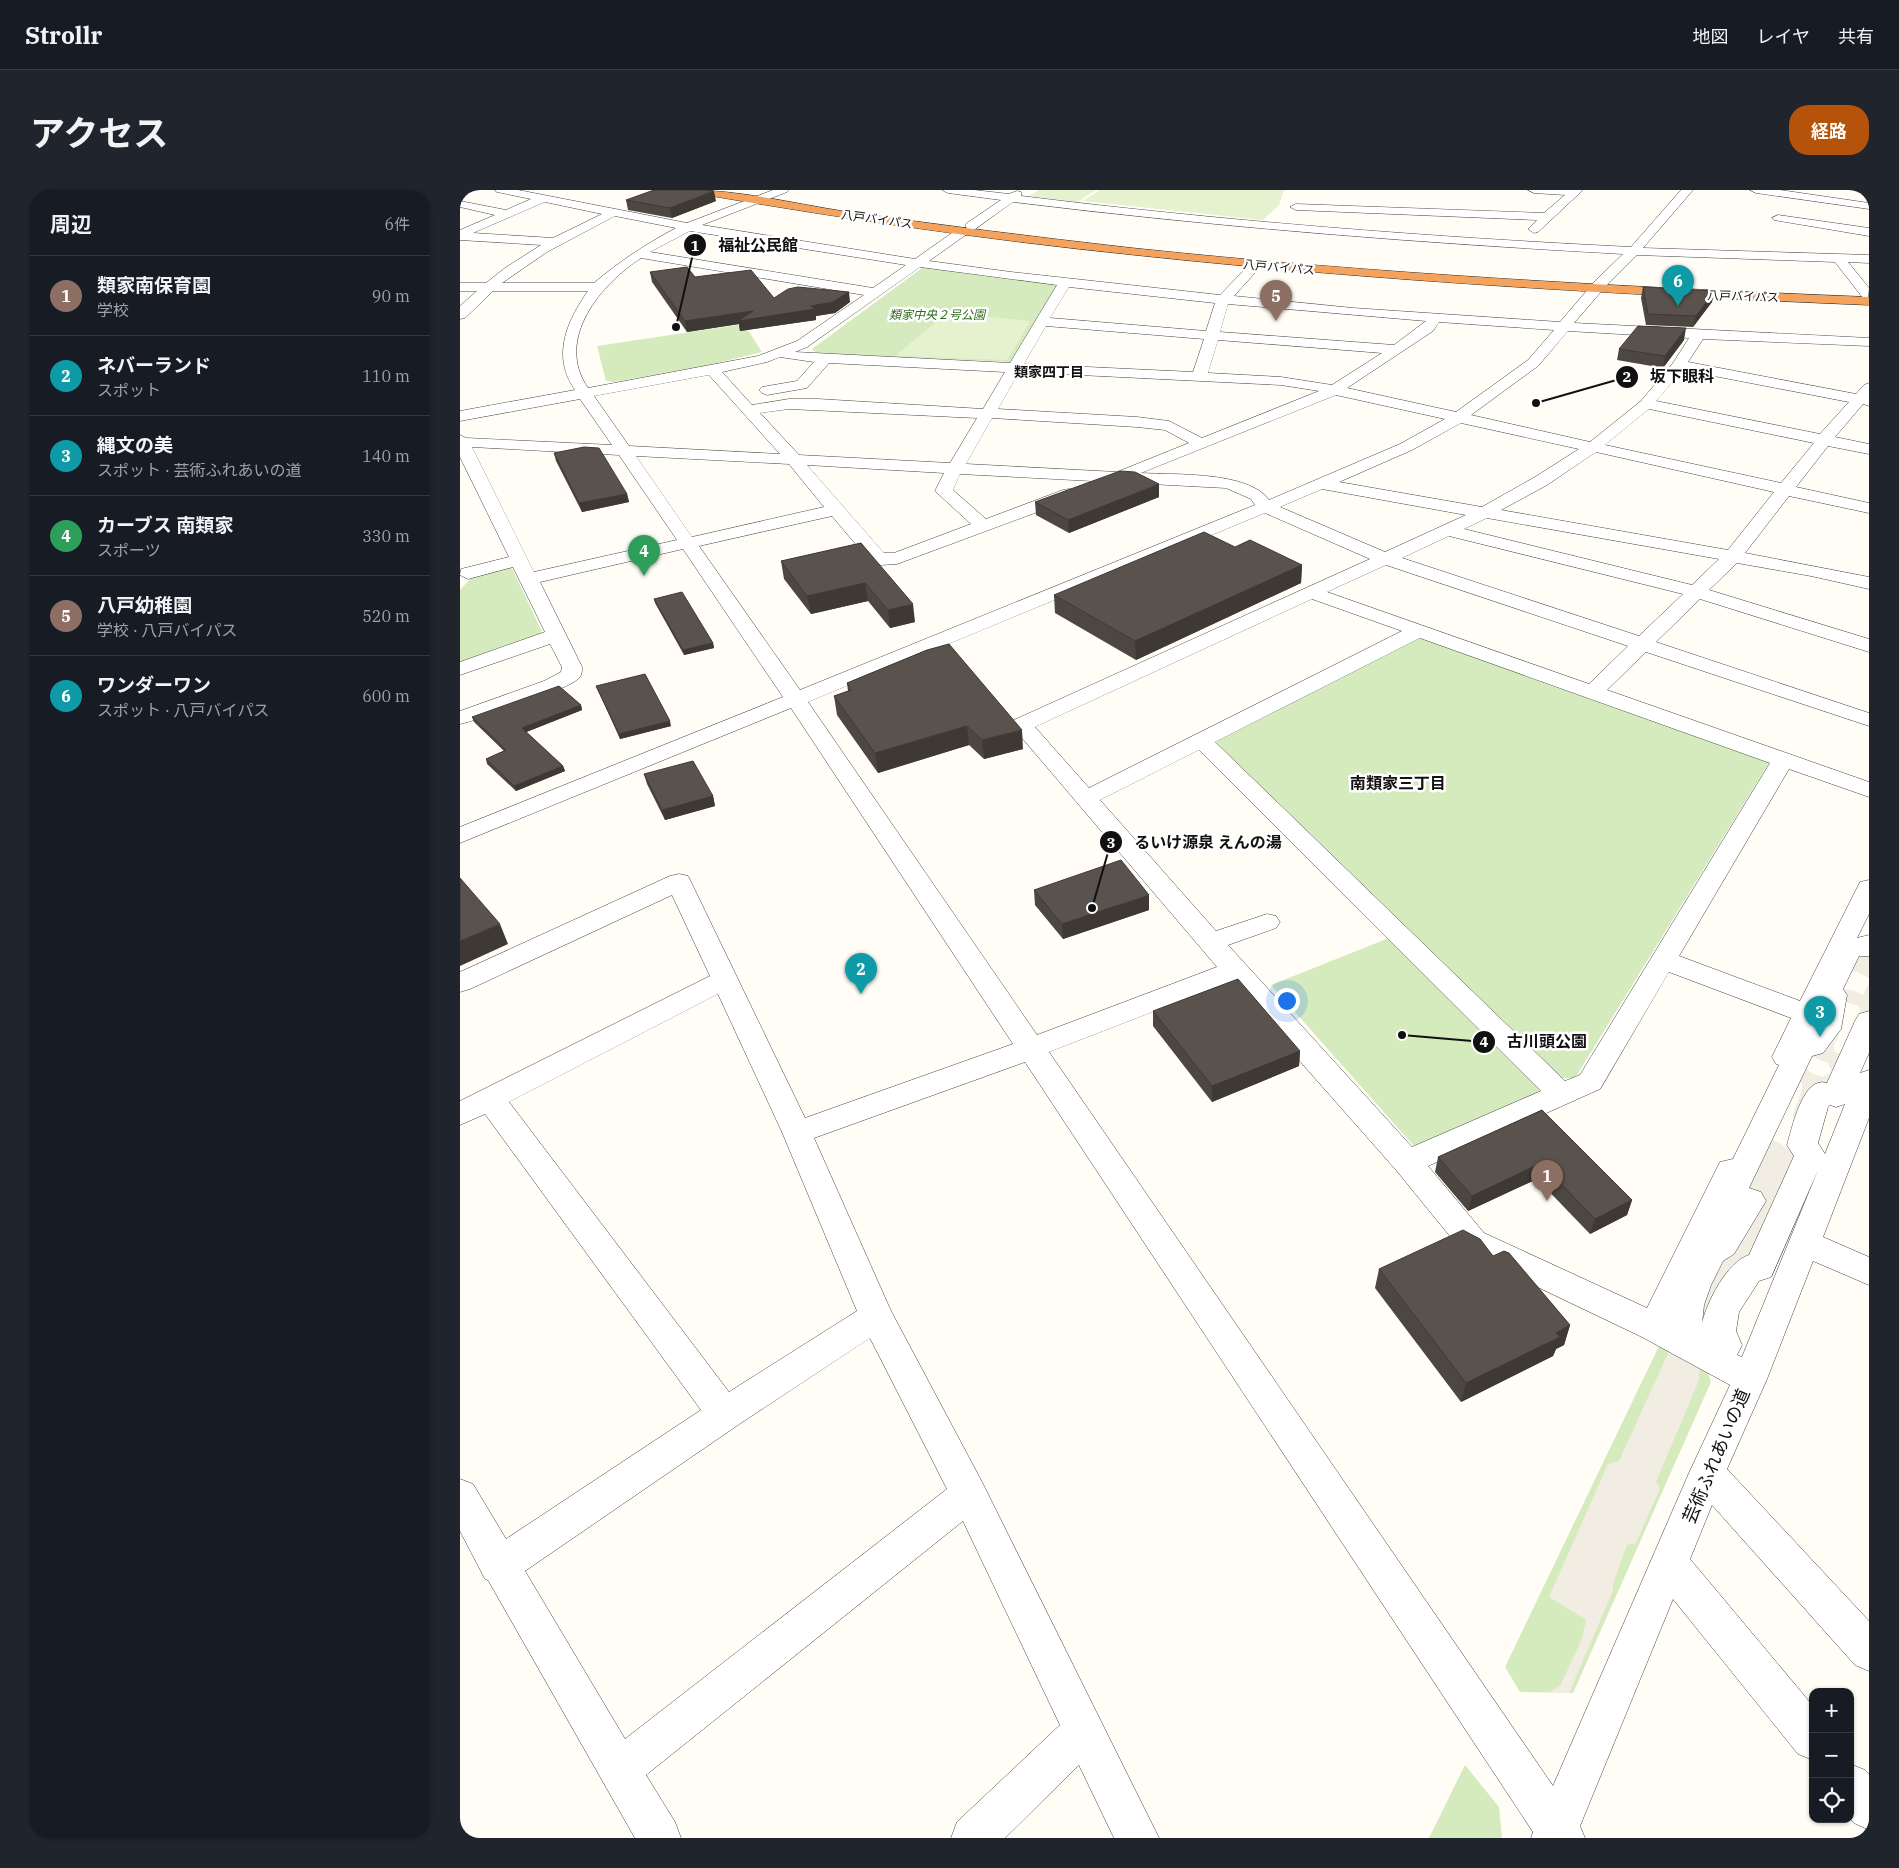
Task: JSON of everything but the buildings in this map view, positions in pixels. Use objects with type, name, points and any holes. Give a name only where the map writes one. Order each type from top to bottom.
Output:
[{"type":"highway","name":"八戸バイパス","points":[[694,190],[761,194],[1098,248],[1262,259],[1381,276],[1598,287],[1869,297]]},
{"type":"street","points":[[501,190],[690,227],[918,264],[1223,300],[1566,328],[1869,342]]},
{"type":"street","points":[[948,190],[1291,228],[1634,251],[1869,259]]},
{"type":"street","points":[[460,416],[712,370],[782,353],[802,344],[1010,198],[1025,190]]},
{"type":"street","points":[[1534,190],[1576,191]]},
{"type":"street","points":[[460,836],[1321,484],[1406,446],[1458,418],[1534,363],[1566,328],[1598,287],[1634,251],[1687,190]]},
{"type":"street","points":[[1756,190],[1786,207],[1869,232]]},
{"type":"street","points":[[1518,244],[1576,191]]},
{"type":"street","points":[[761,194],[690,227],[640,254],[617,270],[597,288],[582,307],[575,321],[570,345],[572,366],[578,384],[795,699],[1557,1835]]},
{"type":"street","points":[[1427,197],[1427,212]]},
{"type":"street","points":[[460,235],[542,199]]},
{"type":"street","points":[[1278,242],[1291,228],[1297,203],[1427,212],[1547,217]]},
{"type":"street","points":[[460,204],[507,214]]},
{"type":"street","points":[[1786,207],[1869,206]]},
{"type":"street","points":[[460,315],[488,287],[522,261],[553,242],[614,213]]},
{"type":"street","points":[[460,235],[553,242]]},
{"type":"street","points":[[1750,256],[1762,241]]},
{"type":"street","points":[[640,254],[877,292]]},
{"type":"street","points":[[1200,377],[1223,300],[1262,259]]},
{"type":"street","points":[[1840,259],[1869,297]]},
{"type":"street","points":[[984,526],[944,491],[954,468],[1043,322],[1065,282]]},
{"type":"street","points":[[460,287],[597,288]]},
{"type":"street","points":[[712,370],[794,460],[874,556],[881,559],[897,558],[1202,444],[1334,390],[1428,328],[1435,318]]},
{"type":"street","points":[[1043,322],[1397,350]]},
{"type":"street","points":[[1698,335],[1679,365],[1646,404],[1593,447],[1541,481],[1482,514],[1022,725],[1407,1162],[1473,1242],[1654,1327],[1750,1379]]},
{"type":"street","points":[[782,353],[801,357],[1014,368],[1101,378],[1200,377],[1281,381],[1334,390],[1869,508]]},
{"type":"street","points":[[734,395],[802,385],[825,358]]},
{"type":"street","points":[[1679,365],[1866,396]]},
{"type":"street","points":[[1003,386],[1022,387]]},
{"type":"street","points":[[1594,691],[1732,558],[1784,489],[1825,439],[1866,396]]},
{"type":"street","points":[[747,410],[789,404],[818,404],[1138,422],[1169,426],[1202,444]]},
{"type":"street","points":[[1646,404],[1869,448]]},
{"type":"street","points":[[460,718],[551,685],[571,675],[572,667],[460,442],[1229,483],[1257,495],[1265,507],[1384,558],[1642,646],[1869,720]]},
{"type":"street","points":[[460,484],[479,480]]},
{"type":"street","points":[[1321,484],[1732,558],[1811,570],[1869,583]]},
{"type":"street","points":[[528,579],[834,510]]},
{"type":"street","points":[[1447,530],[1697,592],[1869,646]]},
{"type":"street","points":[[463,576],[479,569],[519,560]]},
{"type":"street","points":[[1312,593],[1594,691],[1869,790]]},
{"type":"street","points":[[1086,798],[1420,630]]},
{"type":"street","points":[[460,669],[556,635]]},
{"type":"street","points":[[1202,741],[1562,1095]]},
{"type":"street","points":[[1407,1162],[1590,1082],[1783,760]]},
{"type":"street","points":[[460,983],[679,882],[797,1132],[876,1316],[969,1494],[1137,1838]]},
{"type":"street","points":[[1654,1327],[1869,888]]},
{"type":"street","points":[[1212,942],[1267,922]]},
{"type":"street","points":[[1869,944],[1863,949],[1851,945],[1829,990],[1833,995],[1827,1030],[1813,1046],[1804,1042],[1731,1194],[1750,1201],[1739,1216],[1723,1245],[1712,1252],[1695,1284],[1687,1305],[1685,1331],[1723,1348],[1725,1345],[1720,1342],[1719,1329],[1723,1307],[1750,1268],[1759,1268],[1810,1154],[1802,1144],[1814,1104],[1823,1092],[1836,1096],[1869,1021]]},
{"type":"street","points":[[1663,960],[1807,1014]]},
{"type":"street","points":[[797,1132],[1030,1049],[1236,970]]},
{"type":"street","points":[[460,1114],[724,980]]},
{"type":"street","name":"芸術ふれあいの道","points":[[1557,1835],[1707,1474],[1750,1379],[1869,1081]]},
{"type":"street","points":[[490,1099],[725,1414]]},
{"type":"street","points":[[1805,1243],[1869,1272]]},
{"type":"street","points":[[499,1566],[725,1414],[876,1316]]},
{"type":"street","points":[[1707,1474],[1869,1652]]},
{"type":"street","points":[[620,1769],[969,1494]]},
{"type":"street","points":[[460,1496],[659,1838]]},
{"type":"street","points":[[1670,1565],[1809,1735]]},
{"type":"street","points":[[973,1838],[1084,1732]]},
{"type":"street","points":[[1854,1790],[1869,1808]]},
{"type":"green space","points":[[1039,190],[1096,190],[1077,202],[1029,196]]},
{"type":"green space","points":[[1100,190],[1284,190],[1279,205],[1263,220],[1083,201]]},
{"type":"green space","name":"類家中央２号公園","points":[[929,267],[1052,283],[1056,286],[1010,362],[817,353],[812,349],[922,268]]},
{"type":"green space","points":[[953,313],[1030,322],[1007,360],[898,356],[897,354],[946,314]]},
{"type":"green space","points":[[744,324],[762,352],[709,365],[614,382],[606,381],[597,346]]},
{"type":"green space","points":[[506,567],[512,568],[542,632],[536,638],[460,664],[460,590],[474,575]]},
{"type":"green space","points":[[1419,636],[1768,758],[1769,763],[1575,1078],[1560,1078],[1216,745],[1217,739]]},
{"type":"green space","points":[[1389,938],[1540,1085],[1540,1095],[1419,1147],[1413,1145],[1271,985]]},
{"type":"green space","points":[[1660,1344],[1706,1366],[1711,1382],[1573,1693],[1520,1692],[1505,1667]]},
{"type":"green space","points":[[1465,1765],[1499,1807],[1502,1838],[1429,1838]]},
{"type":"shaded area","points":[[1869,944],[1869,978],[1851,971],[1843,989],[1852,990],[1864,995],[1869,984],[1869,1021],[1808,1126],[1719,1329],[1684,1322],[1731,1194],[1829,990]],"holes":[[[1843,1001],[1859,1006],[1860,1009],[1858,1019],[1842,1053],[1838,1054],[1834,1051],[1834,1044],[1839,1036]],[[1813,1057],[1828,1063],[1832,1073],[1822,1077],[1809,1072],[1805,1062]],[[1794,1081],[1802,1083],[1802,1089],[1793,1114],[1795,1132],[1790,1147],[1787,1148],[1772,1139]]]},
{"type":"shaded area","points":[[1670,1349],[1700,1363],[1699,1380],[1656,1482],[1660,1488],[1636,1543],[1627,1545],[1613,1584],[1613,1591],[1569,1693],[1548,1693],[1560,1686],[1582,1639],[1586,1620],[1549,1597],[1608,1464],[1619,1461]]},
{"type":"place","name":"ワンダーワン","points":[[1678,306]]},
{"type":"place","name":"八戸幼稚園","points":[[1276,321]]},
{"type":"place","name":"福祉公民館","points":[[676,327]]},
{"type":"place","name":"坂下眼科","points":[[1536,403]]},
{"type":"place","name":"カーブス 南類家","points":[[644,576]]},
{"type":"place","name":"るいけ源泉 えんの湯","points":[[1092,908]]},
{"type":"place","name":"ネバーランド","points":[[861,994]]},
{"type":"place","name":"古川頭公園","points":[[1402,1035]]},
{"type":"place","name":"縄文の美","points":[[1820,1037]]},
{"type":"place","name":"類家南保育園","points":[[1547,1201]]},
{"type":"district","name":"類家四丁目","points":[[1049,372]]},
{"type":"district","name":"南類家三丁目","points":[[1398,783]]}]
